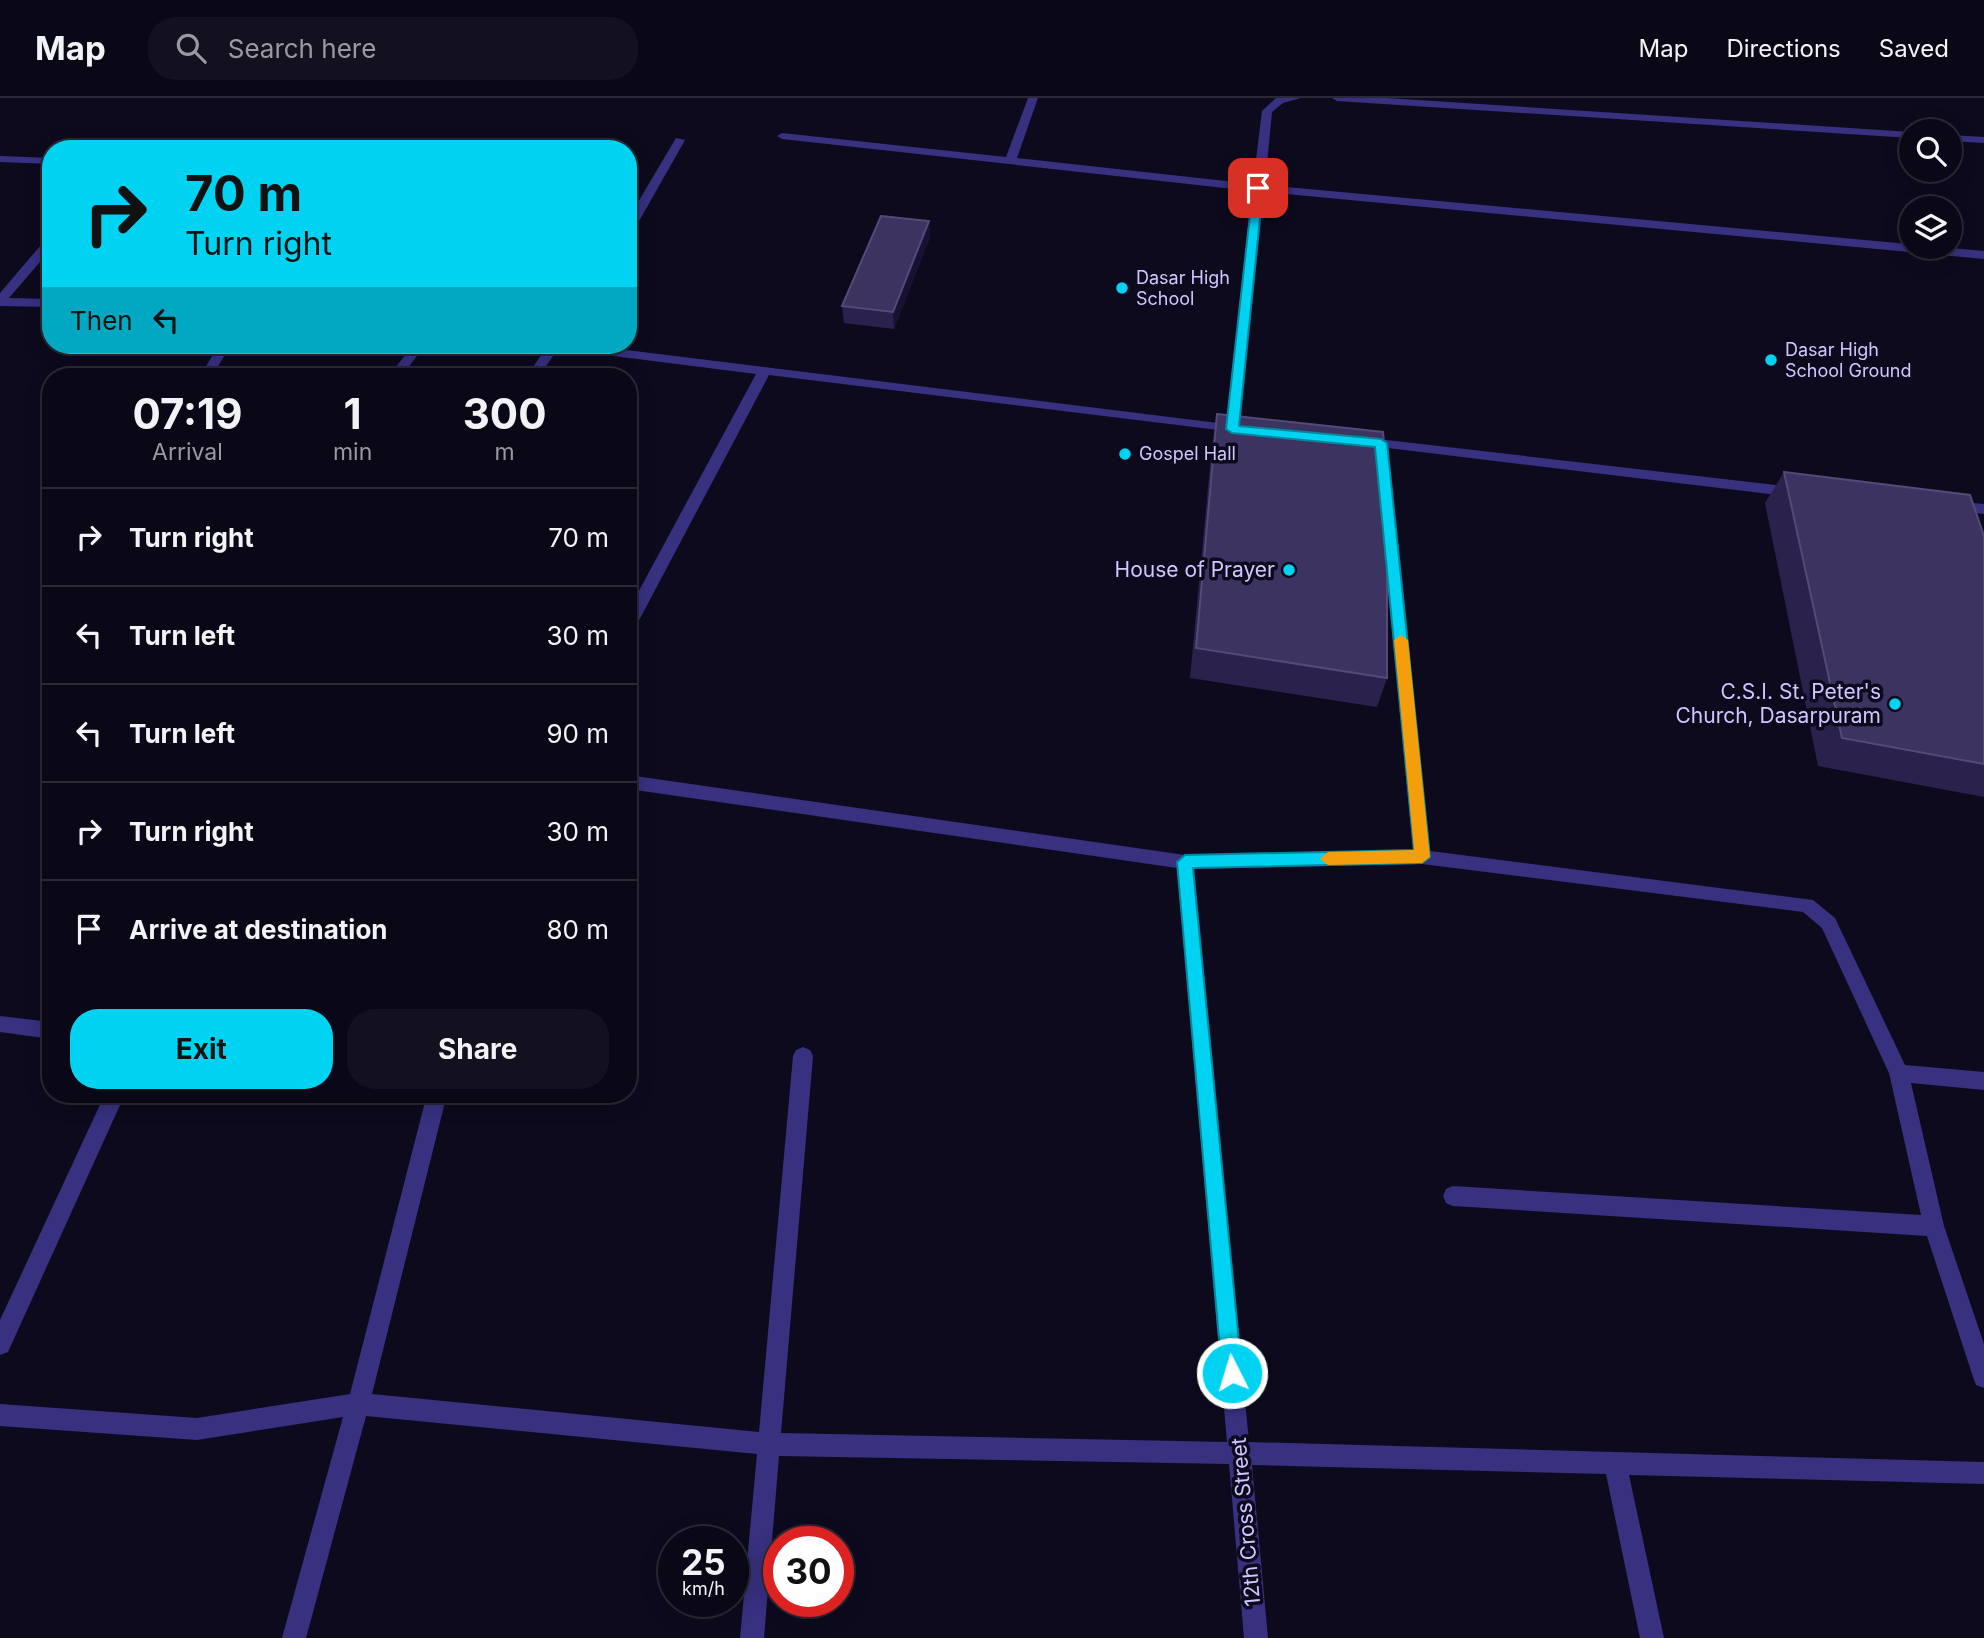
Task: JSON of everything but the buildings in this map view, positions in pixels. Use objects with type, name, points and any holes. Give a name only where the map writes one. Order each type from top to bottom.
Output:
[{"type":"street","points":[[1011,159],[1033,98]]},
{"type":"street","points":[[1232,429],[1267,111],[1280,100],[1296,98]]},
{"type":"street","points":[[1337,98],[1899,134]]},
{"type":"street","points":[[782,136],[1258,188],[1984,255]]},
{"type":"street","points":[[637,214],[680,139]]},
{"type":"street","points":[[1962,139],[1984,140]]},
{"type":"street","points":[[0,159],[42,161]]},
{"type":"street","points":[[0,302],[42,252]]},
{"type":"street","points":[[0,302],[42,303]]},
{"type":"street","points":[[400,368],[412,354]]},
{"type":"street","points":[[631,354],[1259,432]]},
{"type":"street","points":[[637,609],[765,370]]},
{"type":"street","points":[[1340,440],[1382,457],[1812,493]]},
{"type":"street","points":[[1382,457],[1422,857]]},
{"type":"street","points":[[1931,504],[1984,509]]},
{"type":"street","points":[[637,783],[1185,862],[1422,857],[1807,905],[1829,923],[1899,1073],[1934,1226],[1984,1377]]},
{"type":"street","name":"12th Cross Street","points":[[1185,862],[1256,1638]]},
{"type":"street","points":[[0,1024],[42,1030]]},
{"type":"street","points":[[752,1638],[803,1056]]},
{"type":"street","points":[[1899,1073],[1984,1081]]},
{"type":"street","points":[[0,1344],[111,1103]]},
{"type":"street","points":[[294,1638],[436,1103]]},
{"type":"street","points":[[1453,1196],[1934,1226]]},
{"type":"street","points":[[0,1415],[197,1429],[358,1404],[769,1444],[1984,1473]]},
{"type":"street","points":[[1615,1463],[1652,1638]]},
{"type":"slow traffic","points":[[1328,859],[1422,857],[1401,640]]},
{"type":"place","name":"Dasar High School","points":[[1122,288]]},
{"type":"place","name":"Dasar High School Ground","points":[[1771,360]]},
{"type":"place","name":"Gospel Hall","points":[[1125,454]]},
{"type":"place","name":"House of Prayer","points":[[1289,570]]},
{"type":"place","name":"C.S.I. St. Peter's Church, Dasarpuram","points":[[1895,704]]},
{"type":"route","points":[[1232,1373],[1185,862],[1422,857],[1381,443],[1232,429],[1258,188]]}]
